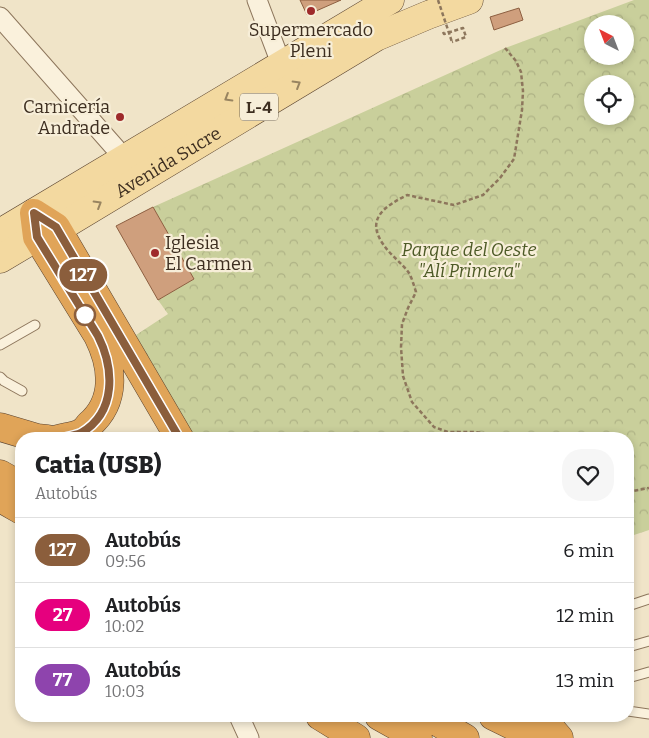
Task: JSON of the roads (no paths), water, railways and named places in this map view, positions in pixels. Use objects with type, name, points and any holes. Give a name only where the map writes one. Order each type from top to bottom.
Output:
[{"type":"highway","points":[[42,226],[106,352],[110,380],[109,394],[102,411],[94,422],[81,432]]},
{"type":"highway","points":[[42,226],[175,432]]},
{"type":"highway","points":[[0,427],[17,432]]},
{"type":"highway","points":[[0,437],[15,446]]},
{"type":"highway","points":[[0,474],[15,483]]},
{"type":"highway","points":[[0,498],[15,507]]},
{"type":"highway","points":[[330,722],[356,738]]},
{"type":"highway","points":[[390,722],[418,738]]},
{"type":"highway","points":[[437,722],[465,738]]},
{"type":"highway","points":[[505,722],[538,738]]},
{"type":"highway","points":[[545,722],[559,738]]},
{"type":"main road","name":"Avenida Sucre","points":[[0,233],[69,222],[342,57],[389,32],[469,0]]},
{"type":"main road","name":"Avenida Sucre","points":[[0,259],[125,159],[282,66],[380,3]]},
{"type":"street","points":[[257,0],[282,66]]},
{"type":"street","points":[[380,3],[389,32]]},
{"type":"street","points":[[0,17],[125,159]]},
{"type":"street","points":[[242,722],[249,738]]},
{"type":"lane","points":[[0,345],[35,325]]},
{"type":"lane","points":[[0,377],[22,391]]},
{"type":"lane","points":[[634,604],[649,599]]},
{"type":"lane","points":[[634,645],[649,641]]},
{"type":"lane","points":[[634,676],[649,672]]},
{"type":"lane","points":[[634,712],[649,714]]},
{"type":"place","name":"Supermercado Pleni","points":[[311,11]]},
{"type":"place","name":"Carnicería Andrade","points":[[120,117]]},
{"type":"place","name":"Iglesia El Carmen","points":[[155,253]]},
{"type":"park label","name":"Parque del Oeste \"Alí Primera\"","points":[[469,260]]}]
